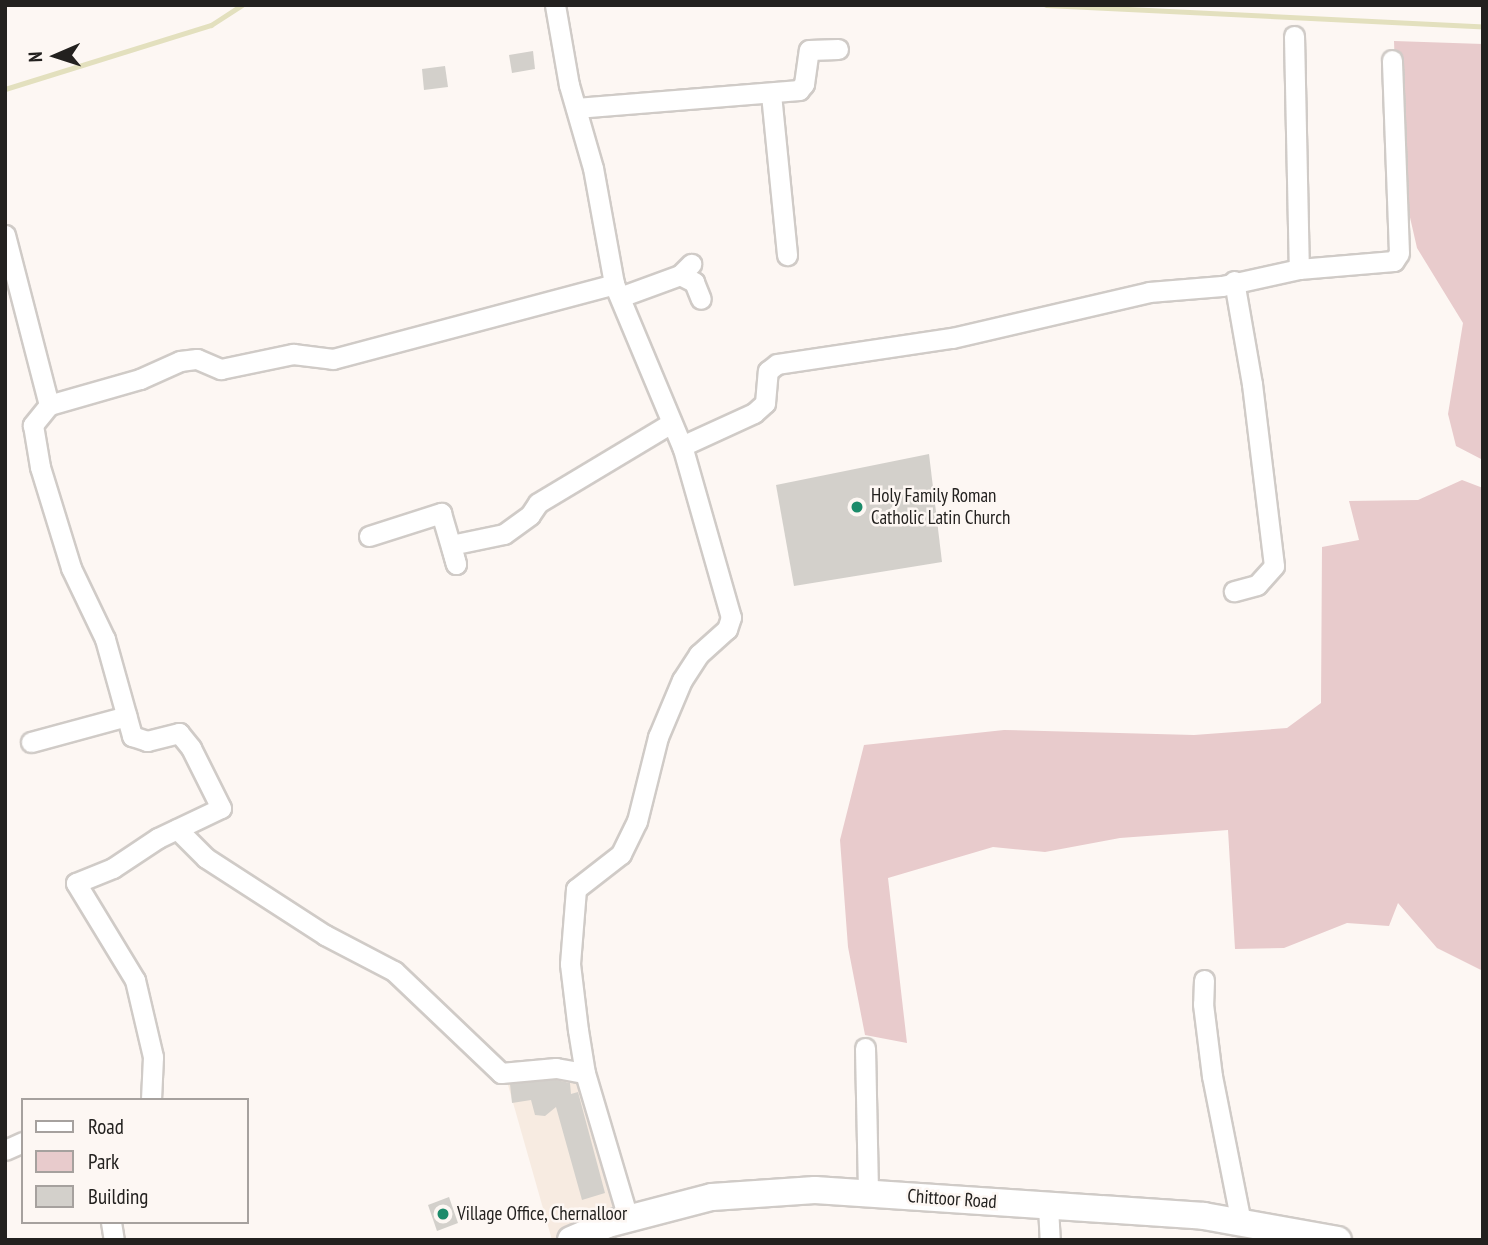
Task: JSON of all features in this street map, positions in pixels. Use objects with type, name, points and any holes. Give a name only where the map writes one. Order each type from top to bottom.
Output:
[{"type":"main road","name":"Chittoor Road","points":[[571,1240],[628,1218],[712,1197],[815,1190],[1241,1223],[1338,1240]]},
{"type":"street","points":[[555,5],[576,108],[593,168],[617,290],[681,446],[731,617],[727,629],[699,654],[681,680],[658,737],[637,821],[621,854],[576,889],[570,964],[585,1073],[628,1218]]},
{"type":"street","points":[[1294,36],[1299,269]]},
{"type":"street","points":[[576,108],[799,90],[804,84],[809,50],[838,48]]},
{"type":"street","points":[[681,446],[754,413],[765,403],[768,371],[777,364],[908,346],[1149,292],[1299,269],[1389,263],[1399,253],[1392,60]]},
{"type":"street","points":[[771,94],[787,255]]},
{"type":"street","points":[[5,235],[49,405]]},
{"type":"street","points":[[151,1098],[153,1057],[135,980],[76,883],[113,868],[177,829],[221,808],[191,748],[178,733],[147,741],[132,736],[105,639],[71,568],[40,467],[33,425],[49,405],[140,379],[180,361],[197,359],[221,369],[293,354],[333,359],[617,290],[686,270],[701,299]]},
{"type":"street","points":[[1234,281],[1275,565],[1257,585],[1234,591]]},
{"type":"street","points":[[369,536],[441,513],[456,564],[451,545],[504,534],[530,515],[538,503],[671,423]]},
{"type":"street","points":[[31,741],[127,716]]},
{"type":"street","points":[[177,829],[206,858],[324,935],[394,971],[501,1073],[556,1068],[585,1073]]},
{"type":"street","points":[[1204,980],[1203,1004],[1212,1076],[1241,1223]]},
{"type":"street","points":[[865,1048],[868,1194]]},
{"type":"street","points":[[5,1150],[21,1143]]},
{"type":"street","points":[[1048,1206],[1050,1240]]},
{"type":"shaded area","points":[[581,1077],[618,1209],[552,1240],[506,1078]]},
{"type":"green space","points":[[1394,41],[1483,44],[1483,460],[1456,446],[1448,414],[1463,323],[1417,248],[1398,165]]},
{"type":"green space","points":[[1462,480],[1483,488],[1483,971],[1437,948],[1398,903],[1389,926],[1347,923],[1284,948],[1235,949],[1228,830],[1120,838],[1045,852],[993,847],[888,878],[907,1043],[865,1035],[848,947],[840,840],[864,745],[1004,730],[1194,735],[1287,728],[1321,703],[1322,547],[1359,540],[1349,501],[1418,500]]},
{"type":"building","points":[[533,51],[535,69],[512,73],[509,55]]},
{"type":"building","points":[[445,66],[448,87],[424,90],[422,69]]},
{"type":"building","name":"Holy Family Roman Catholic Latin Church","points":[[929,454],[942,562],[794,586],[776,485]]},
{"type":"building","points":[[556,1080],[570,1083],[571,1094],[578,1092],[605,1193],[582,1200],[556,1107],[545,1116],[535,1115],[531,1100],[512,1103],[510,1084]]},
{"type":"building","name":"Village Office, Chernalloor","points":[[449,1197],[458,1223],[437,1231],[428,1205]]},
{"type":"waterway","points":[[5,89],[211,25],[242,5]]},
{"type":"waterway","points":[[1046,5],[1483,26]]},
{"type":"place","name":"Holy Family Roman Catholic Latin Church","points":[[857,507]]},
{"type":"place","name":"Village Office, Chernalloor","points":[[443,1214]]}]
